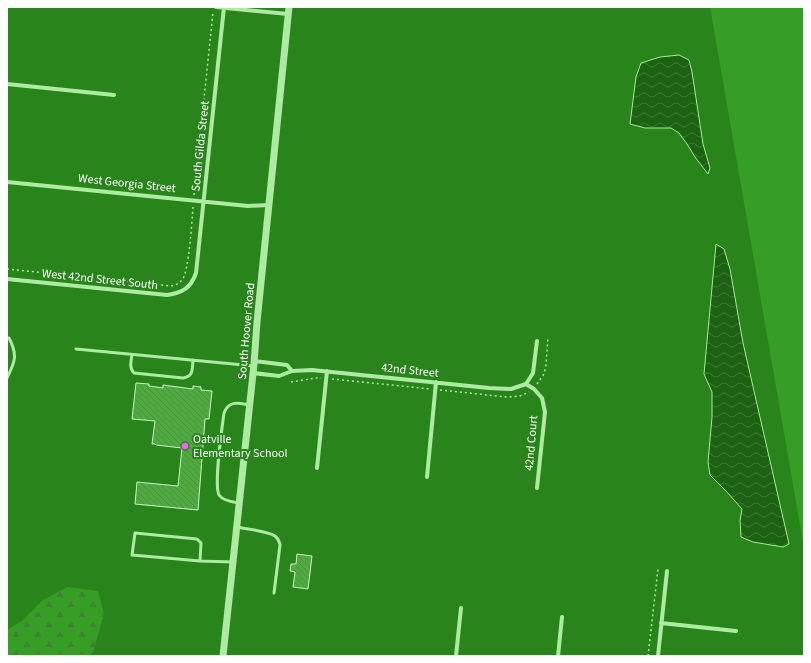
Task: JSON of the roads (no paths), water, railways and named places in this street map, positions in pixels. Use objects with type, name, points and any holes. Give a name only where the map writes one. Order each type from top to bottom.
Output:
[{"type":"street","points":[[216,7],[288,11]]},
{"type":"street","name":"South Gilda Street","points":[[190,286],[196,273],[224,8]]},
{"type":"street","name":"South Hoover Road","points":[[223,656],[254,366],[288,11]]},
{"type":"street","points":[[7,84],[114,95]]},
{"type":"street","name":"West Georgia Street","points":[[7,182],[248,206],[269,205]]},
{"type":"street","name":"West 42nd Street South","points":[[7,279],[167,295],[179,293],[190,286]]},
{"type":"street","points":[[526,384],[533,373],[537,341]]},
{"type":"street","name":"42nd Street","points":[[254,366],[287,365],[292,371]]},
{"type":"street","name":"42nd Street","points":[[254,366],[279,376],[292,371],[312,370],[489,388],[511,389],[526,384]]},
{"type":"street","points":[[317,468],[327,372]]},
{"type":"street","points":[[427,477],[436,382]]},
{"type":"street","name":"42nd Court","points":[[526,384],[534,388],[542,398],[545,412],[537,488]]},
{"type":"street","points":[[658,656],[666,571]]},
{"type":"street","points":[[456,656],[461,608]]},
{"type":"street","points":[[558,656],[562,617]]},
{"type":"street","points":[[661,623],[736,631]]},
{"type":"lane","points":[[7,338],[9,338],[14,349],[12,368],[7,378]]},
{"type":"lane","points":[[76,349],[254,366]]},
{"type":"lane","points":[[132,355],[130,367],[134,373],[183,378],[190,376],[192,372],[193,360]]},
{"type":"lane","points":[[239,503],[229,501],[220,496],[218,490],[218,467],[225,409],[231,404],[250,405]]},
{"type":"lane","points":[[237,527],[263,532],[275,536],[279,540],[280,545],[274,593]]},
{"type":"lane","points":[[200,561],[201,543],[197,539],[135,533],[132,555],[200,561],[233,562]]},
{"type":"water","points":[[679,55],[689,60],[692,72],[703,144],[710,168],[708,174],[679,133],[671,128],[645,128],[630,124],[636,77],[641,63],[660,57]]},
{"type":"water","points":[[716,244],[724,249],[730,269],[743,343],[789,544],[783,547],[753,542],[741,537],[740,521],[742,509],[710,475],[708,462],[712,417],[712,392],[704,374]]},
{"type":"place","name":"Oatville Elementary School","points":[[185,446]]}]
